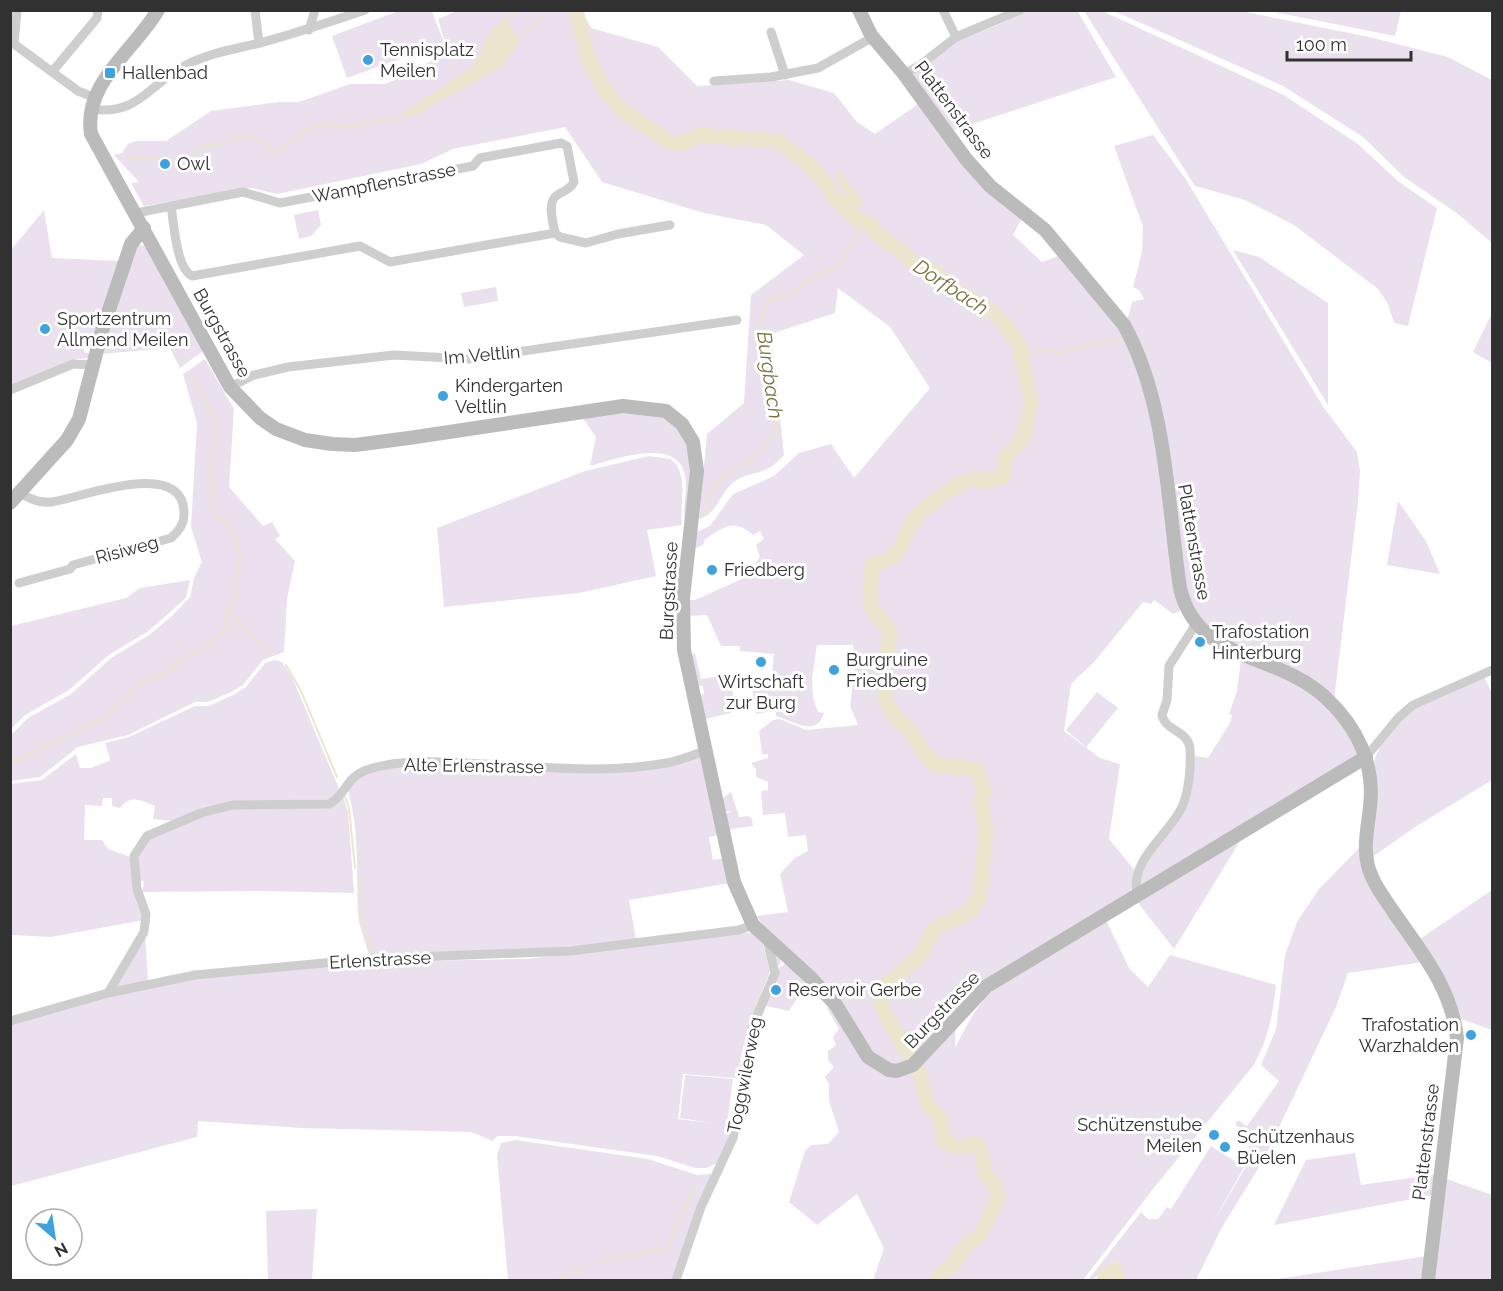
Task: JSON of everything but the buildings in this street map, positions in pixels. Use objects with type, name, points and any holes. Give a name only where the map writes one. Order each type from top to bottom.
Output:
[{"type":"street","points":[[17,10],[12,42],[92,103],[107,111],[130,106],[184,65],[309,30],[365,10]]},
{"type":"street","points":[[52,72],[97,18],[98,10]]},
{"type":"street","points":[[92,103],[158,10]]},
{"type":"street","points":[[255,10],[259,43]]},
{"type":"street","points":[[309,30],[315,10]]},
{"type":"street","name":"Plattenstrasse","points":[[859,10],[873,38],[904,74],[966,159],[990,186],[1045,230],[1124,325],[1133,342],[1160,432],[1180,588],[1185,606],[1196,624],[1213,640],[1231,650],[1308,682],[1346,720],[1366,757],[1370,778],[1366,841],[1368,864],[1383,897],[1448,995],[1455,1015],[1457,1038],[1428,1281]]},
{"type":"street","points":[[943,10],[956,37]]},
{"type":"street","points":[[904,74],[919,66],[956,37],[1020,10]]},
{"type":"street","points":[[771,32],[785,75]]},
{"type":"street","points":[[714,81],[785,75],[818,68],[873,38]]},
{"type":"street","name":"Burgstrasse","points":[[92,103],[93,141],[136,213],[230,387],[260,418],[276,429],[305,440],[355,445],[623,406],[652,408],[675,417],[688,431],[697,462],[681,625],[732,876],[753,925],[766,934],[836,1005],[868,1058],[889,1070],[906,1069],[920,1060],[987,986],[1366,757]]},
{"type":"street","name":"Wampflenstrasse","points":[[136,213],[243,192],[280,203],[472,166],[480,158],[561,143],[567,146],[574,182],[570,190],[555,197],[551,203],[555,233]]},
{"type":"street","points":[[171,206],[184,270],[192,276],[360,246],[390,262],[555,233],[561,237],[586,243],[618,234],[670,225]]},
{"type":"street","points":[[16,498],[67,440],[79,419],[131,244],[144,228]]},
{"type":"street","name":"Im Veltlin","points":[[230,387],[254,375],[288,367],[394,355],[469,359],[737,320]]},
{"type":"street","points":[[10,390],[73,364],[94,365]]},
{"type":"street","name":"Risiweg","points":[[16,498],[49,502],[110,486],[146,484],[172,491],[180,500],[184,516],[180,528],[171,538],[73,565],[70,569],[19,583]]},
{"type":"street","points":[[1137,894],[1135,882],[1141,867],[1181,808],[1186,789],[1190,744],[1176,729],[1166,724],[1162,715],[1167,700],[1169,666],[1196,624]]},
{"type":"street","points":[[1366,757],[1398,718],[1413,705],[1492,670]]},
{"type":"street","name":"Alte Erlenstrasse","points":[[108,993],[138,944],[146,924],[144,904],[135,879],[134,856],[147,836],[175,823],[233,805],[329,804],[339,799],[348,782],[357,774],[392,765],[448,763],[574,769],[627,768],[667,763],[705,751]]},
{"type":"street","name":"Erlenstrasse","points":[[10,1021],[108,993],[195,975],[280,965],[570,951],[739,930],[753,925]]},
{"type":"street","name":"Toggwilerweg","points":[[676,1281],[701,1207],[733,1138],[752,1028],[775,974],[766,934]]},
{"type":"shaded area","name":"Tennisplatz Meilen","points":[[401,10],[432,11],[444,43],[347,78],[332,36]]},
{"type":"shaded area","points":[[1077,10],[1116,77],[954,130],[912,76],[960,39],[1027,11]]},
{"type":"shaded area","points":[[457,11],[582,11],[591,28],[658,47],[697,86],[789,80],[834,93],[857,122],[875,134],[921,102],[1023,216],[1013,235],[1042,262],[1061,255],[1128,341],[1148,400],[1181,606],[1179,612],[1173,614],[1154,600],[1151,604],[1143,602],[1095,661],[1071,684],[1064,731],[1100,758],[1120,764],[1109,839],[1136,872],[1130,894],[976,988],[980,972],[956,1014],[955,1048],[967,1024],[994,989],[1024,966],[1105,918],[1129,968],[1148,987],[1170,955],[1276,985],[1269,1027],[1253,1066],[1083,1280],[873,1280],[884,1248],[857,1194],[817,1225],[789,1202],[805,1151],[811,1145],[828,1144],[839,1132],[829,1101],[829,1084],[825,1077],[834,1067],[828,1060],[828,1051],[836,1045],[833,1037],[839,1029],[827,1008],[831,1004],[815,974],[762,924],[757,916],[788,912],[780,874],[795,858],[808,851],[806,835],[788,837],[785,813],[763,815],[761,791],[768,790],[768,782],[756,777],[756,769],[751,763],[768,758],[768,754],[762,754],[759,731],[773,720],[780,719],[806,730],[858,725],[850,706],[855,668],[853,645],[817,645],[812,678],[813,698],[818,712],[824,713],[816,725],[803,726],[776,716],[776,710],[756,714],[752,687],[776,684],[775,673],[772,673],[774,654],[740,651],[740,646],[721,646],[707,615],[688,616],[688,600],[695,600],[744,578],[760,557],[756,545],[764,539],[760,531],[753,535],[734,526],[718,531],[705,539],[703,545],[694,549],[697,532],[710,526],[733,494],[774,476],[799,453],[831,444],[854,478],[930,388],[890,327],[838,288],[835,313],[771,334],[784,455],[770,467],[734,482],[725,491],[711,513],[699,519],[707,434],[744,403],[751,295],[804,255],[766,225],[704,213],[602,182],[565,127],[453,149],[421,164],[277,194],[252,188],[144,206],[131,183],[139,182],[114,155],[122,153],[128,144],[136,141],[166,141],[211,111],[279,102],[299,102],[350,84],[385,84],[407,75],[433,60],[445,43],[438,19]]},
{"type":"shaded area","points":[[1084,11],[1102,11],[1282,94],[1358,144],[1399,182],[1437,208],[1408,326],[1394,323],[1388,304],[1378,289],[1294,225],[1245,200],[1195,186]]},
{"type":"shaded area","points":[[1114,11],[1241,11],[1369,37],[1448,57],[1492,80],[1492,243],[1458,214],[1404,177],[1363,137],[1283,86]]},
{"type":"shaded area","points":[[1269,11],[1401,11],[1395,36]]},
{"type":"shaded area","points":[[505,18],[520,41],[502,67],[411,117],[394,119],[468,70],[474,64],[492,30]]},
{"type":"shaded area","points":[[1153,135],[1185,178],[1324,408],[1357,452],[1360,471],[1358,502],[1334,700],[1265,659],[1207,629],[1184,589],[1163,430],[1127,321],[1132,302],[1144,299],[1139,290],[1133,287],[1142,252],[1143,227],[1114,146]]},
{"type":"shaded area","points":[[841,172],[864,203],[863,208],[854,205],[846,196],[837,176]]},
{"type":"shaded area","points":[[44,210],[52,258],[119,261],[101,314],[76,325],[77,327],[101,317],[95,338],[83,342],[84,352],[91,354],[90,358],[77,359],[11,387],[10,251]]},
{"type":"shaded area","points":[[318,210],[321,225],[311,236],[299,239],[294,215]]},
{"type":"shaded area","points":[[138,245],[146,246],[203,351],[180,368],[170,348],[101,354],[132,253]]},
{"type":"shaded area","points":[[1233,250],[1259,257],[1328,303],[1328,405]]},
{"type":"shaded area","points":[[496,287],[498,301],[464,307],[461,293]]},
{"type":"shaded area","points":[[1492,313],[1492,363],[1473,352]]},
{"type":"shaded area","points":[[205,359],[234,409],[229,487],[263,526],[272,522],[280,536],[275,539],[295,561],[287,599],[284,652],[263,660],[243,685],[231,692],[208,702],[195,702],[128,735],[78,747],[40,777],[11,781],[11,735],[28,718],[71,694],[111,658],[149,635],[190,597],[194,578],[202,562],[191,527],[197,423],[183,374]]},
{"type":"shaded area","points":[[634,411],[667,418],[686,438],[690,451],[691,481],[686,523],[685,476],[680,464],[671,457],[659,453],[645,453],[590,466],[596,437],[582,417]]},
{"type":"shaded area","points":[[649,456],[671,459],[677,466],[682,481],[682,525],[647,530],[656,576],[579,593],[444,607],[437,528],[585,471]]},
{"type":"shaded area","points":[[1398,501],[1426,541],[1440,574],[1387,565]]},
{"type":"shaded area","points":[[190,580],[186,598],[147,632],[110,654],[69,690],[25,715],[11,729],[11,626],[126,598],[140,588]]},
{"type":"shaded area","points":[[695,653],[701,679],[728,675],[731,678],[734,705],[731,713],[705,719],[699,695],[704,694],[703,686],[697,686],[691,655]]},
{"type":"shaded area","points":[[1241,659],[1290,675],[1325,700],[1359,750],[1357,756],[1141,885],[1139,884],[1148,856],[1185,807],[1195,756],[1208,758],[1230,723],[1232,715],[1229,714],[1237,691]]},
{"type":"shaded area","points":[[275,660],[282,662],[292,677],[340,791],[328,803],[244,803],[173,821],[153,819],[155,806],[136,800],[128,801],[120,808],[112,806],[112,798],[103,798],[102,806],[85,805],[84,840],[102,840],[108,849],[130,857],[144,920],[51,937],[11,935],[10,784],[42,780],[76,754],[80,768],[91,768],[109,761],[105,743],[129,737],[195,706],[209,706],[233,695],[246,687],[265,663]]},
{"type":"shaded area","points":[[1484,677],[1492,693],[1492,780],[1415,827],[1371,858],[1377,790],[1374,760],[1381,745],[1399,722],[1416,708]]},
{"type":"shaded area","points":[[1097,692],[1118,708],[1086,747],[1066,730]]},
{"type":"shaded area","points":[[700,757],[719,835],[709,837],[713,860],[725,858],[731,883],[629,900],[636,939],[567,947],[369,956],[358,914],[356,835],[347,788],[363,776],[390,769],[461,765],[591,771]]},
{"type":"shaded area","points":[[731,792],[739,817],[748,816],[752,819],[753,826],[731,829],[729,835],[725,814],[733,811],[724,812],[722,799]]},
{"type":"shaded area","points":[[343,797],[348,812],[354,893],[142,892],[144,882],[137,878],[140,853],[148,840],[164,830],[234,806],[318,806]]},
{"type":"shaded area","points":[[1245,833],[1174,949],[1135,899]]},
{"type":"shaded area","points":[[1359,848],[1423,962],[1348,973],[1336,1007],[1264,1159],[1221,1229],[1196,1280],[1124,1280],[1121,1266],[1114,1261],[1095,1278],[1096,1280],[1088,1280],[1141,1212],[1148,1219],[1158,1219],[1167,1207],[1171,1209],[1211,1146],[1244,1167],[1210,1228],[1252,1156],[1257,1154],[1248,1148],[1256,1135],[1235,1125],[1238,1120],[1247,1126],[1279,1081],[1261,1065],[1276,1029],[1285,955],[1297,922],[1319,889]]},
{"type":"shaded area","points":[[1492,890],[1492,1030],[1461,1019],[1447,985],[1420,939]]},
{"type":"shaded area","points":[[753,932],[763,944],[770,971],[747,1030],[736,1078],[683,1074],[678,1119],[711,1123],[680,1118],[685,1075],[733,1079],[727,1124],[730,1124],[729,1140],[720,1162],[706,1168],[695,1168],[657,1156],[515,1136],[498,1136],[492,1141],[471,1132],[301,1128],[198,1121],[197,1137],[11,1186],[11,1024],[104,997],[194,979],[368,962],[527,959]]},
{"type":"shaded area","points":[[145,933],[148,981],[118,988],[116,983]]},
{"type":"shaded area","points":[[773,950],[809,980],[789,1011],[762,1005],[775,991],[779,968],[787,962],[780,959],[781,963],[778,966]]},
{"type":"shaded area","points":[[515,1140],[648,1159],[697,1175],[711,1174],[673,1280],[508,1280],[497,1155],[501,1143]]},
{"type":"shaded area","points":[[1355,1153],[1361,1185],[1437,1174],[1434,1195],[1274,1225],[1306,1160]]},
{"type":"shaded area","points":[[1444,1178],[1492,1195],[1492,1280],[1431,1280]]},
{"type":"shaded area","points":[[317,1209],[312,1280],[268,1280],[266,1211]]},
{"type":"shaded area","points":[[1427,1256],[1424,1280],[1271,1280]]},
{"type":"shaded area","points":[[1114,1261],[1121,1266],[1125,1280],[1096,1280],[1100,1269]]},
{"type":"waterway","points":[[505,18],[518,10]]},
{"type":"waterway","points":[[522,33],[537,24],[546,10]]},
{"type":"waterway","name":"Dorfbach","points":[[576,10],[588,59],[605,91],[622,110],[669,142],[680,144],[701,135],[778,141],[811,166],[827,184],[832,195],[858,220],[871,225],[879,236],[900,250],[916,266],[934,271],[951,287],[988,308],[1005,324],[1019,344],[1031,403],[1022,440],[1006,456],[1003,477],[963,482],[947,492],[917,516],[891,558],[872,565],[870,606],[890,632],[885,667],[885,701],[898,721],[911,730],[920,748],[935,765],[977,769],[984,790],[981,802],[986,830],[980,896],[972,910],[934,929],[919,957],[877,992],[885,1014],[908,1054]]},
{"type":"waterway","points":[[128,158],[176,160],[189,156],[208,145],[221,144],[243,136],[254,137],[272,150],[281,151],[306,129],[330,124],[350,127],[396,118]]},
{"type":"waterway","name":"Burgbach","points":[[704,515],[708,508],[708,496],[725,474],[754,457],[771,440],[777,429],[764,356],[762,320],[768,301],[794,291],[810,278],[839,267],[858,235],[858,220]]},
{"type":"waterway","points":[[1020,358],[1041,349],[1061,353],[1094,343],[1123,340]]},
{"type":"waterway","points":[[10,763],[102,719],[116,708],[138,683],[167,673],[183,658],[203,650],[229,625],[223,618],[235,602],[240,555],[230,527],[214,514],[211,472],[217,423],[195,381]]},
{"type":"waterway","points":[[228,609],[245,631],[274,654]]},
{"type":"waterway","points":[[286,665],[301,691],[337,777]]},
{"type":"waterway","points":[[345,797],[349,808],[355,868]]},
{"type":"waterway","points":[[360,876],[361,917],[373,954]]},
{"type":"waterway","name":"Burgbach","points":[[753,1013],[760,995]]},
{"type":"waterway","name":"Burgbach","points":[[740,1072],[741,1061]]},
{"type":"waterway","name":"Dorfbach","points":[[919,1071],[928,1105],[940,1117],[944,1142],[959,1147],[977,1144],[982,1153],[985,1174],[995,1185],[998,1199],[980,1235],[968,1243],[950,1268],[939,1275],[938,1280]]},
{"type":"waterway","name":"Burgbach","points":[[669,1244],[695,1185]]},
{"type":"waterway","name":"Burgbach","points":[[593,1264],[606,1259],[666,1249],[667,1246]]},
{"type":"waterway","name":"Burgbach","points":[[558,1280],[584,1268]]},
{"type":"place","name":"Tennisplatz Meilen","points":[[368,60]]},
{"type":"place","name":"Hallenbad","points":[[110,73]]},
{"type":"place","name":"Owl","points":[[165,164]]},
{"type":"place","name":"Sportzentrum Allmend Meilen","points":[[45,329]]},
{"type":"place","name":"Kindergarten Veltlin","points":[[443,396]]},
{"type":"place","name":"Friedberg","points":[[712,570]]},
{"type":"place","name":"Trafostation Hinterburg","points":[[1200,642]]},
{"type":"place","name":"Wirtschaft zur Burg","points":[[761,662]]},
{"type":"place","name":"Burgruine Friedberg","points":[[834,670]]},
{"type":"place","name":"Reservoir Gerbe","points":[[776,990]]},
{"type":"place","name":"Trafostation Warzhalden","points":[[1471,1035]]},
{"type":"place","name":"Schützenstube Meilen","points":[[1214,1135]]},
{"type":"place","name":"Schützenhaus Büelen","points":[[1225,1147]]}]
